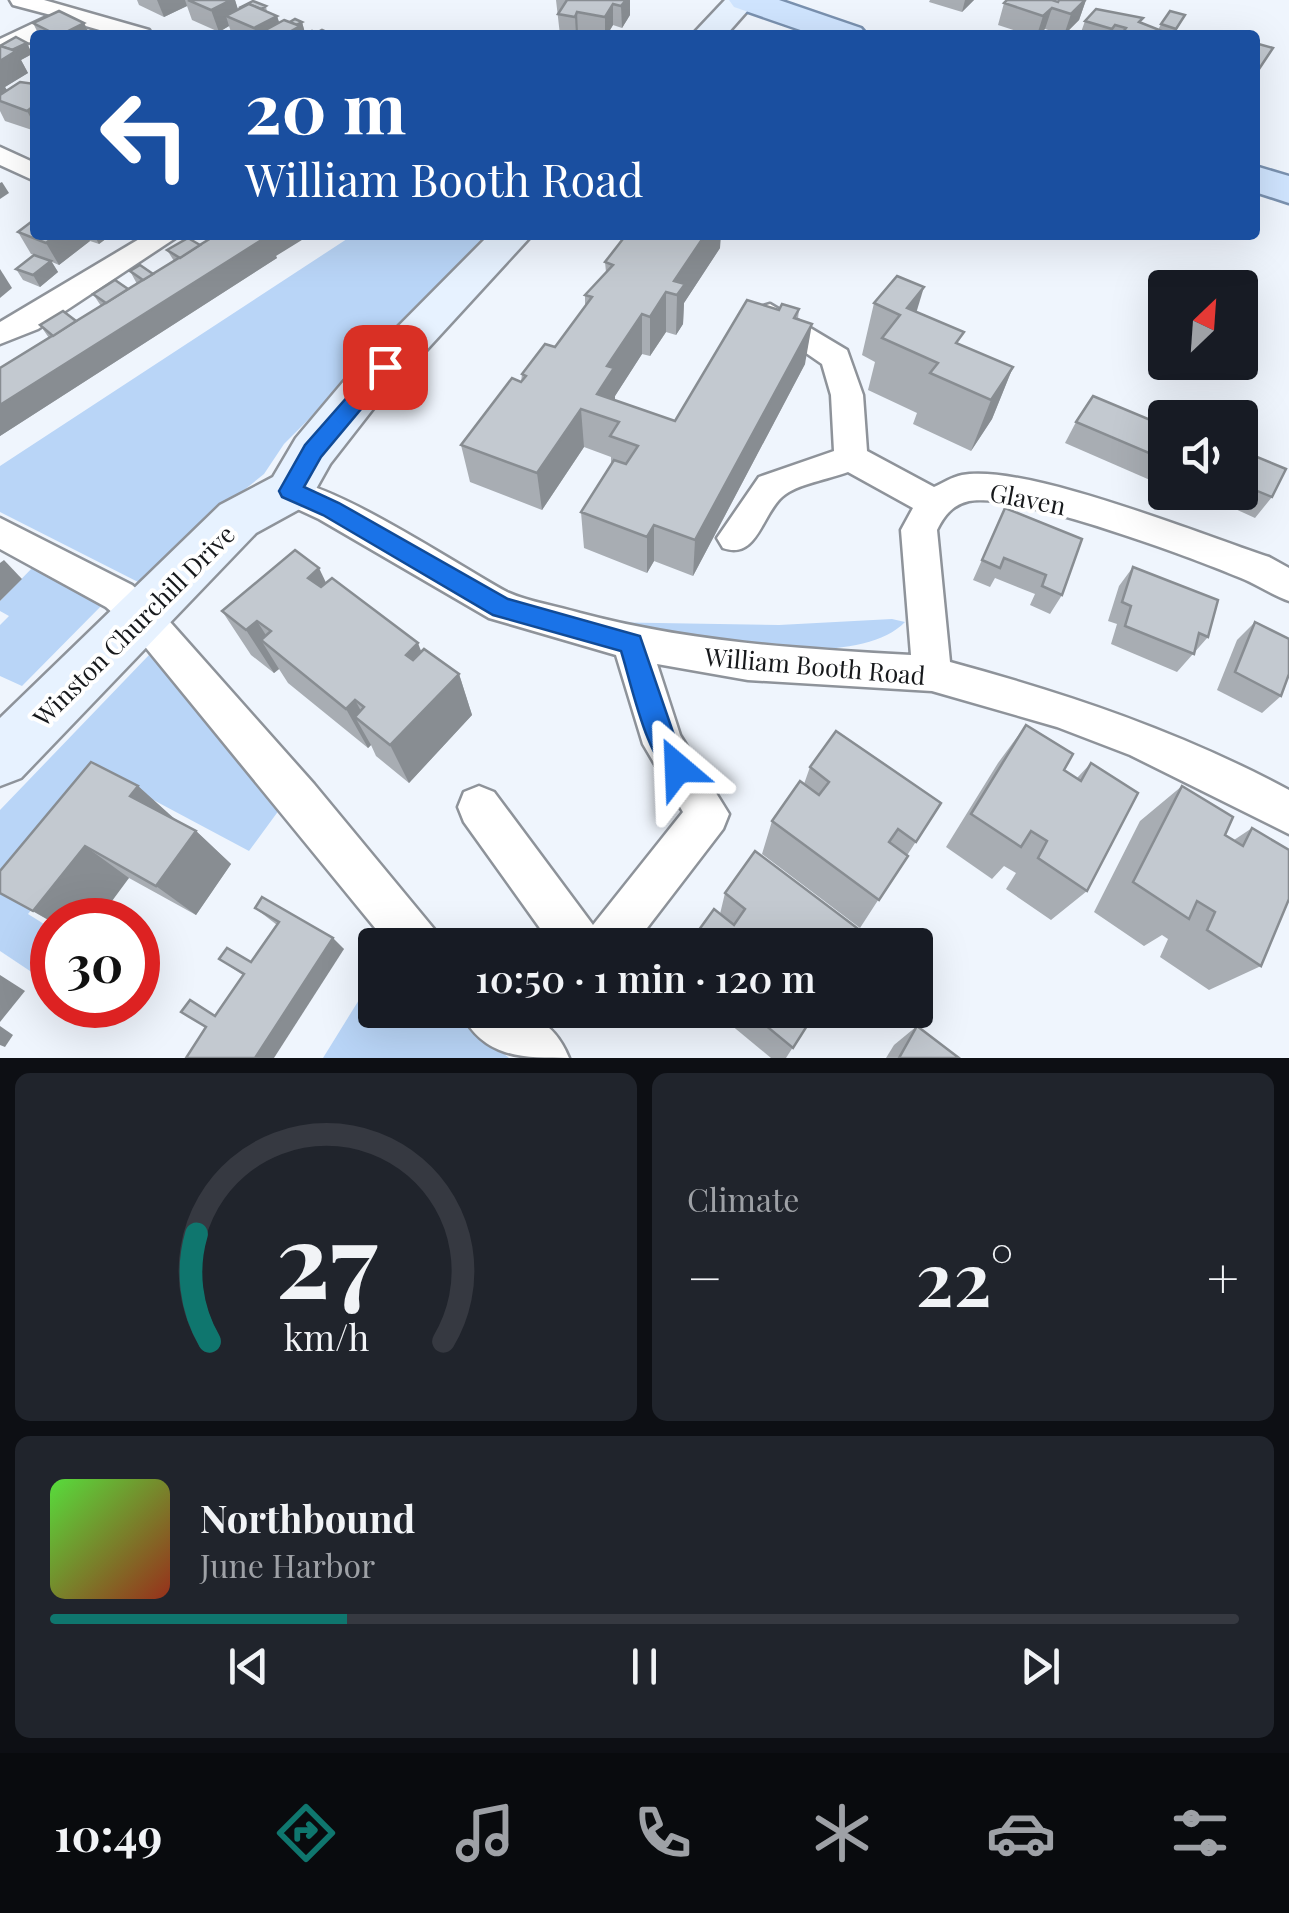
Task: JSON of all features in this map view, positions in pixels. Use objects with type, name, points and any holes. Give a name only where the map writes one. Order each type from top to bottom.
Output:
[{"type":"main road","points":[[744,0],[834,30]]},
{"type":"main road","points":[[1260,180],[1289,190]]},
{"type":"street","points":[[20,0],[124,30]]},
{"type":"street","points":[[713,30],[744,0]]},
{"type":"street","points":[[38,30],[71,14]]},
{"type":"street","points":[[0,48],[30,34]]},
{"type":"street","points":[[0,154],[30,170]]},
{"type":"street","points":[[0,334],[28,322],[158,240]]},
{"type":"street","points":[[290,491],[313,451],[360,393],[507,240]]},
{"type":"street","points":[[761,308],[836,358],[847,395],[851,458]]},
{"type":"street","points":[[735,538],[772,486],[851,458],[933,502],[919,530],[932,674]]},
{"type":"street","name":"Glaven","points":[[933,502],[964,488],[990,488],[1056,500],[1256,568],[1289,586]]},
{"type":"street","name":"Winston Churchill Drive","points":[[0,758],[238,519],[290,491]]},
{"type":"street","name":"William Booth Road","points":[[290,491],[331,509],[502,607],[631,643],[748,663],[932,674],[1057,709],[1143,741],[1289,813]]},
{"type":"street","points":[[0,532],[119,596],[142,616],[404,928]]},
{"type":"street","points":[[619,928],[708,814],[663,744],[631,643]]},
{"type":"street","points":[[479,807],[568,928]]},
{"type":"street","points":[[507,1028],[545,1058]]},
{"type":"shaded area","points":[[345,240],[488,240],[284,444],[264,474],[218,511],[144,585],[0,512],[0,466]]},
{"type":"shaded area","points":[[35,565],[106,601],[22,686],[0,676],[0,625],[9,616],[0,611],[0,601]]},
{"type":"shaded area","points":[[892,619],[905,622],[879,638],[844,647],[803,650],[711,642],[597,622],[779,625]]},
{"type":"shaded area","points":[[149,655],[282,806],[249,851],[129,787],[41,898],[30,898],[30,971],[0,951],[0,810]]},
{"type":"shaded area","points":[[358,1001],[358,1028],[473,1028],[509,1058],[323,1058]]},
{"type":"building","points":[[188,0],[231,0],[211,10]]},
{"type":"building","points":[[567,0],[626,0],[621,6],[613,4],[605,17],[577,12],[575,17],[558,14]]},
{"type":"building","points":[[1085,0],[1071,14],[1052,8],[1043,16],[1004,3]]},
{"type":"building","points":[[253,1],[266,6],[261,9],[249,4],[239,8]]},
{"type":"building","points":[[249,4],[277,16],[254,28],[226,16]]},
{"type":"building","points":[[1096,9],[1143,18],[1139,22],[1159,30],[1125,30],[1115,25],[1112,29],[1085,21]]},
{"type":"building","points":[[59,11],[84,23],[70,30],[47,30],[33,23]]},
{"type":"building","points":[[1170,11],[1185,15],[1176,29],[1161,24]]},
{"type":"building","points":[[284,20],[300,26],[293,30],[266,30]]},
{"type":"building","points":[[16,37],[27,43],[12,50],[0,46]]},
{"type":"building","points":[[1260,44],[1273,48],[1260,68]]},
{"type":"building","points":[[0,46],[16,51],[0,61]]},
{"type":"building","points":[[20,82],[30,83],[30,109],[0,101],[0,95]]},
{"type":"building","points":[[30,223],[30,237],[18,232]]},
{"type":"building","points":[[184,240],[200,245],[180,258],[167,250]]},
{"type":"building","points":[[208,240],[262,240],[0,405],[0,368]]},
{"type":"building","points":[[622,240],[702,240],[674,281],[685,284],[677,295],[666,292],[650,317],[642,314],[607,366],[614,368],[597,394],[675,421],[747,300],[779,310],[782,304],[799,309],[794,318],[812,324],[695,540],[654,525],[647,537],[581,512],[614,460],[626,464],[638,446],[610,436],[619,422],[581,409],[537,473],[461,445],[512,378],[521,382],[526,376],[522,374],[545,344],[555,347],[592,297],[585,295],[613,265],[605,262]]},
{"type":"building","points":[[34,255],[51,261],[33,275],[16,269]]},
{"type":"building","points":[[140,265],[153,274],[143,280],[130,271]]},
{"type":"building","points":[[897,276],[924,287],[907,308],[964,332],[956,343],[1013,367],[991,400],[930,373],[938,363],[882,338],[900,315],[874,303]]},
{"type":"building","points":[[115,280],[128,289],[106,303],[93,294]]},
{"type":"building","points":[[63,311],[76,321],[53,336],[40,325]]},
{"type":"building","points":[[1093,396],[1148,419],[1148,453],[1076,422]]},
{"type":"building","points":[[1258,457],[1286,469],[1272,497],[1258,491]]},
{"type":"building","points":[[1005,508],[1082,539],[1062,595],[1042,586],[1046,575],[1004,558],[1000,568],[982,560]]},
{"type":"building","points":[[295,550],[319,568],[308,578],[321,587],[332,578],[418,643],[406,655],[413,660],[424,649],[459,674],[390,745],[355,717],[364,707],[355,700],[346,709],[261,640],[271,631],[257,621],[246,630],[222,611]]},
{"type":"building","points":[[1133,567],[1218,600],[1208,637],[1199,633],[1194,654],[1125,626],[1131,606],[1122,602]]},
{"type":"building","points":[[1255,622],[1289,639],[1289,674],[1281,696],[1235,672]]},
{"type":"building","points":[[1026,725],[1073,754],[1064,770],[1081,781],[1091,763],[1138,793],[1087,891],[1038,858],[1047,841],[1031,831],[1021,847],[971,814]]},
{"type":"building","points":[[836,731],[941,803],[916,842],[898,829],[889,842],[908,856],[879,900],[772,821],[800,781],[819,795],[829,782],[810,767]]},
{"type":"building","points":[[91,762],[138,786],[130,796],[196,831],[156,886],[85,846],[43,898],[30,898],[30,909],[0,893],[0,871]]},
{"type":"building","points":[[1182,786],[1233,817],[1225,835],[1243,846],[1252,828],[1289,850],[1289,899],[1261,966],[1207,930],[1215,912],[1197,901],[1189,919],[1133,882]]},
{"type":"building","points":[[755,851],[857,928],[700,928],[714,909],[734,925],[745,909],[725,893]]},
{"type":"building","points":[[262,897],[333,938],[255,1058],[186,1058],[206,1027],[181,1012],[190,1000],[215,1016],[244,974],[219,959],[227,948],[251,962],[279,922],[255,908]]},
{"type":"building","points":[[769,1028],[806,1028],[793,1048]]},
{"type":"building","points":[[916,1028],[920,1028],[959,1058],[899,1058]]},
{"type":"route","points":[[385,367],[313,451],[290,491],[331,509],[502,607],[631,643],[663,744],[678,768]]}]
